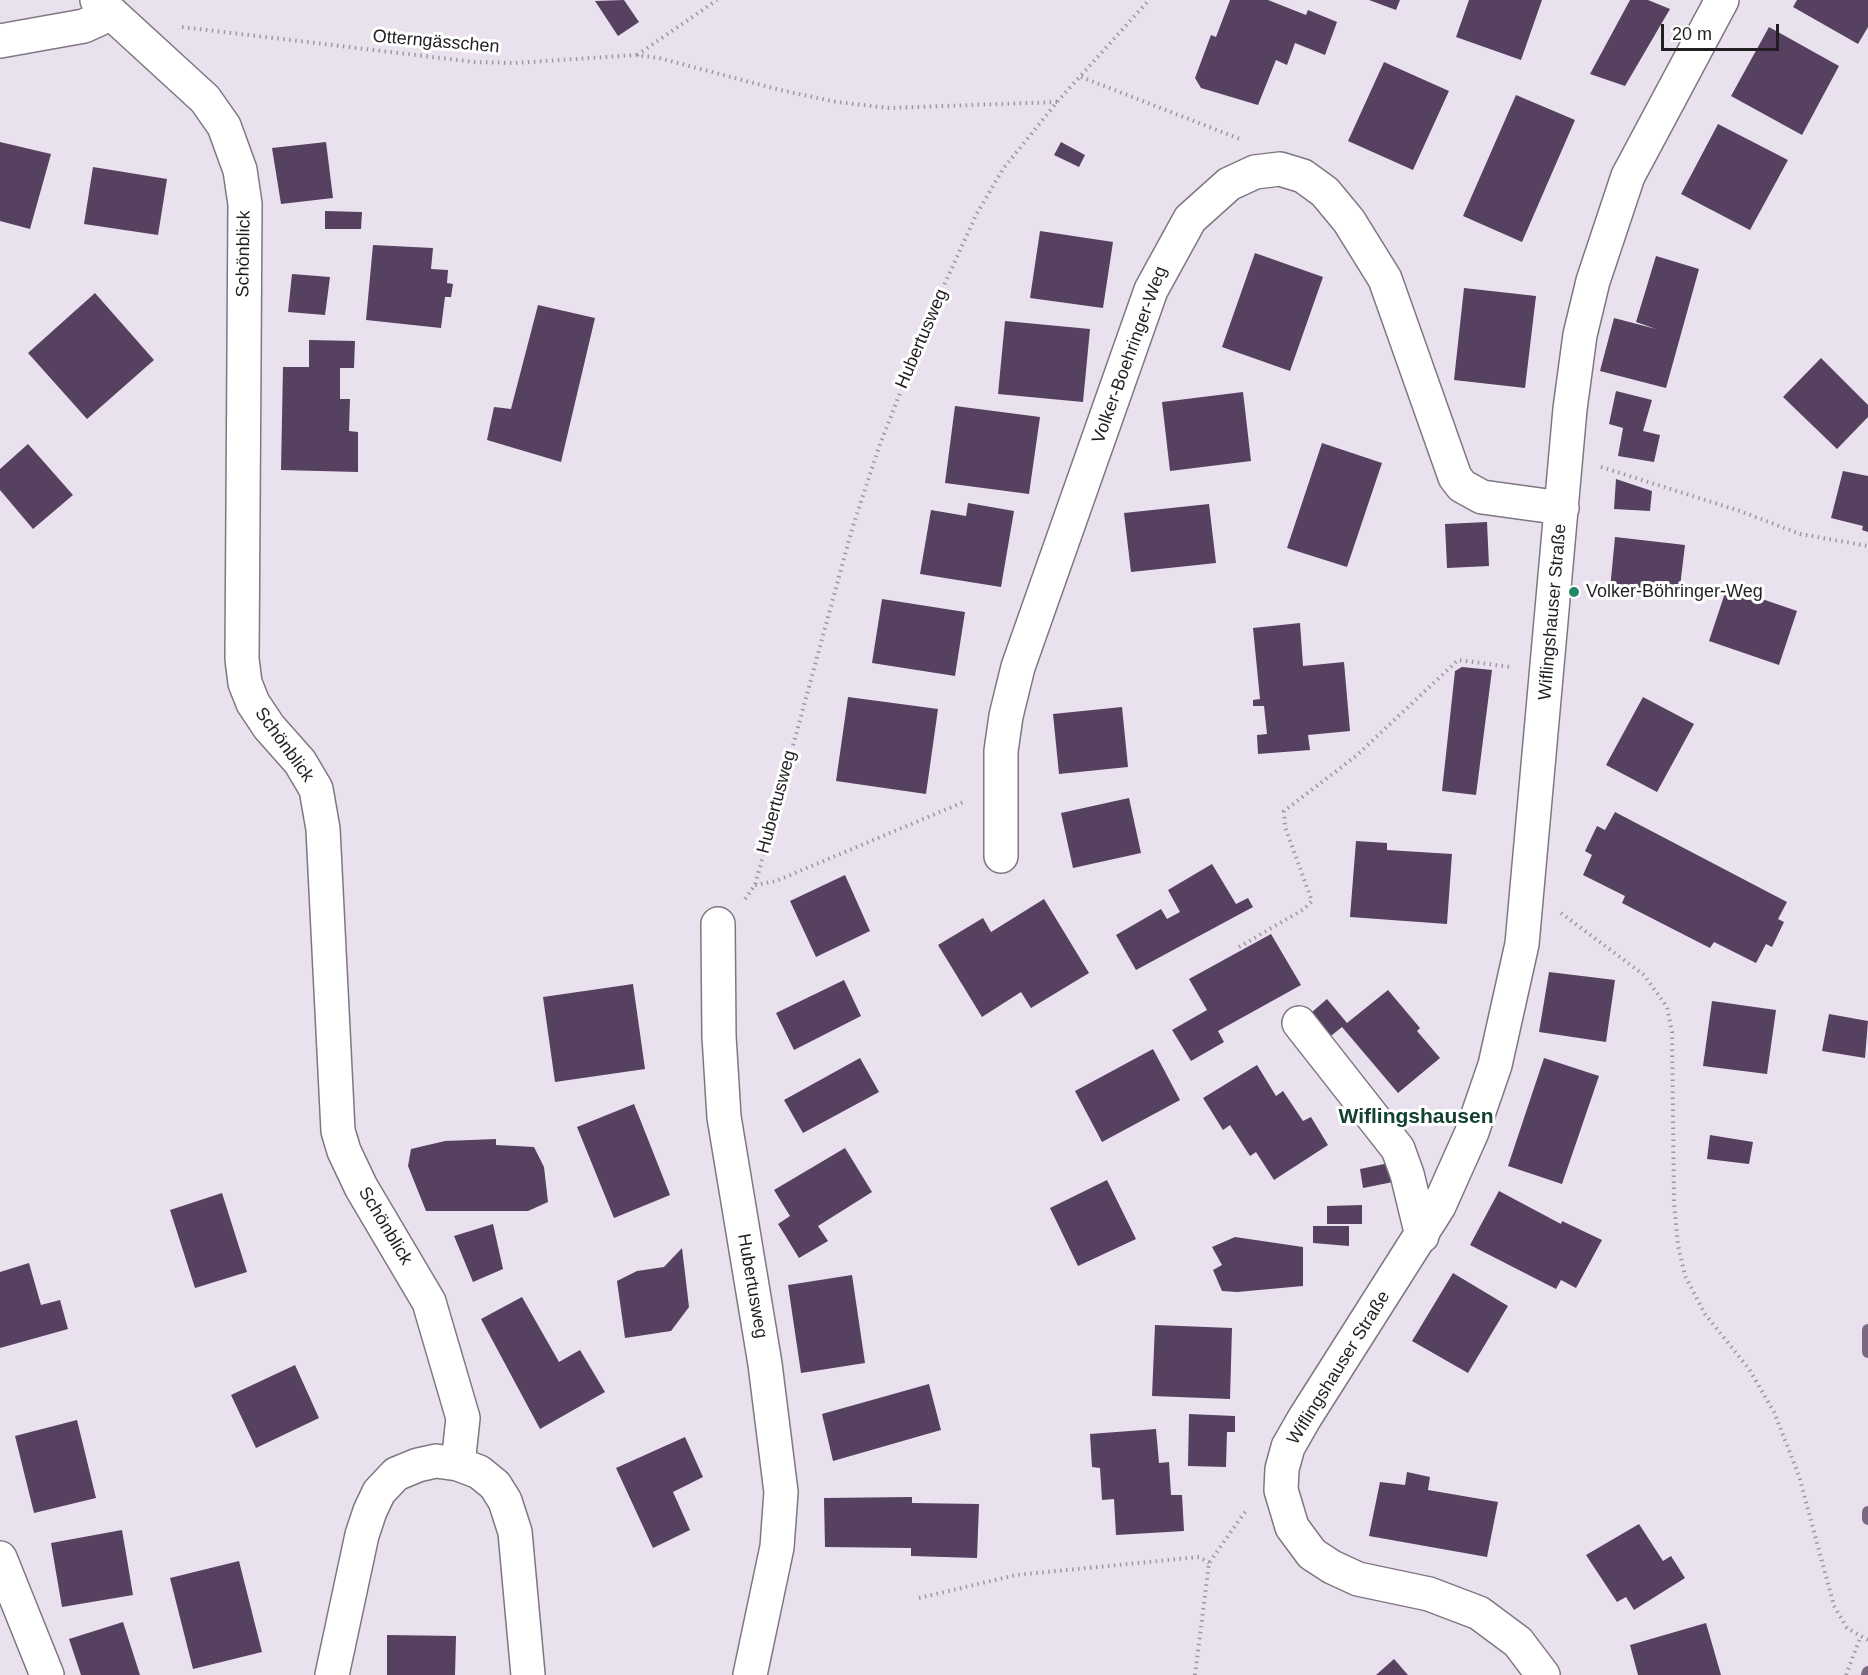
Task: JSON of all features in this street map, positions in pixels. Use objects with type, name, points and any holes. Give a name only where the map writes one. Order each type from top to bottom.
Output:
[{"type":"street","name":"Wiflingshauser Straße","points":[[1543,1675],[1518,1642],[1479,1613],[1429,1594],[1358,1579],[1323,1561],[1297,1536],[1288,1518],[1281,1490],[1282,1469],[1288,1447],[1338,1364],[1422,1236],[1451,1184],[1484,1100],[1517,971],[1527,893],[1566,455],[1580,335],[1612,216],[1638,153],[1722,0]]},
{"type":"street","name":"Schönblick","points":[[0,40],[84,26],[104,7],[194,87],[215,112],[231,140],[240,170],[244,204],[242,659],[245,683],[253,703],[269,727],[300,762],[316,789],[322,829],[338,1131],[344,1151],[362,1187],[429,1302],[463,1418],[458,1464]]},
{"type":"street","name":"Volker-Boehringer-Weg","points":[[1001,856],[1003,731],[1018,667],[1150,290],[1178,237],[1198,209],[1228,184],[1267,169],[1291,171],[1303,176],[1325,192],[1349,221],[1375,261],[1392,297],[1450,468],[1462,486],[1482,497],[1562,508]]},
{"type":"street","name":"Hubertusweg","points":[[718,924],[719,1036],[724,1117],[765,1364],[781,1492],[777,1547],[750,1675]]},
{"type":"street","points":[[1299,1023],[1398,1149],[1407,1174],[1422,1236]]},
{"type":"street","points":[[332,1675],[362,1535],[379,1492],[396,1474],[436,1461],[458,1464],[479,1472],[495,1485],[511,1514],[517,1550],[528,1675]]},
{"type":"street","points":[[0,1558],[47,1675]]},
{"type":"path","points":[[636,55],[717,0]]},
{"type":"path","name":"Hubertusweg","points":[[718,924],[746,898],[755,885],[826,615],[852,529],[892,411],[930,316],[980,207],[1003,169],[1057,102],[1149,0]]},
{"type":"path","name":"Otterngässchen","points":[[138,37],[162,28],[180,27],[495,63],[636,55],[677,62],[809,96],[889,108],[1057,102]]},
{"type":"path","points":[[1081,77],[1256,145],[1267,169]]},
{"type":"path","points":[[1566,455],[1740,511],[1800,534],[1868,546]]},
{"type":"path","points":[[1239,947],[1304,909],[1312,901],[1285,828],[1284,811],[1356,756],[1458,660],[1548,669]]},
{"type":"path","points":[[755,885],[776,881],[976,796],[1001,790]]},
{"type":"path","points":[[1527,893],[1575,922],[1632,964],[1653,984],[1667,1007],[1672,1032],[1674,1203],[1678,1245],[1685,1276],[1706,1314],[1749,1369],[1774,1412],[1794,1460],[1834,1606],[1846,1628],[1860,1638],[1868,1640]]},
{"type":"path","points":[[1195,1675],[1209,1563],[1249,1507],[1281,1490]]},
{"type":"path","points":[[919,1598],[1016,1575],[1199,1557],[1209,1563]]},
{"type":"path","points":[[1846,1675],[1860,1638]]},
{"type":"building","points":[[624,0],[639,22],[618,36],[595,1]]},
{"type":"building","points":[[1230,0],[1268,0],[1306,15],[1308,10],[1337,22],[1325,55],[1295,43],[1287,65],[1276,60],[1258,105],[1201,88],[1195,78],[1211,35],[1216,37]]},
{"type":"building","points":[[1369,0],[1400,0],[1396,10]]},
{"type":"building","points":[[1469,0],[1542,0],[1521,60],[1456,37]]},
{"type":"building","points":[[1630,0],[1648,0],[1670,9],[1625,86],[1590,74]]},
{"type":"building","points":[[1797,0],[1868,0],[1868,27],[1858,44],[1793,7]]},
{"type":"building","points":[[1769,27],[1839,66],[1802,135],[1731,96]]},
{"type":"building","points":[[1384,62],[1449,91],[1413,170],[1348,141]]},
{"type":"building","points":[[1516,95],[1575,120],[1522,242],[1463,216]]},
{"type":"building","points":[[1718,124],[1788,160],[1750,230],[1681,194]]},
{"type":"building","points":[[0,142],[51,154],[30,229],[0,221]]},
{"type":"building","points":[[326,142],[333,198],[281,204],[272,148]]},
{"type":"building","points":[[1061,142],[1085,155],[1079,167],[1054,155]]},
{"type":"building","points":[[93,167],[167,179],[158,235],[84,224]]},
{"type":"building","points":[[325,211],[362,212],[361,229],[325,229]]},
{"type":"building","points":[[1040,231],[1113,242],[1103,308],[1030,298]]},
{"type":"building","points":[[373,245],[433,248],[431,269],[448,270],[447,283],[453,284],[451,297],[445,297],[441,328],[366,320]]},
{"type":"building","points":[[1255,253],[1323,277],[1290,371],[1222,347]]},
{"type":"building","points":[[1656,256],[1699,269],[1666,388],[1600,371],[1614,318],[1656,329],[1636,322]]},
{"type":"building","points":[[292,274],[330,277],[325,315],[288,312]]},
{"type":"building","points":[[1464,288],[1536,296],[1525,388],[1454,380]]},
{"type":"building","points":[[95,293],[154,360],[87,419],[28,353]]},
{"type":"building","points":[[538,305],[595,318],[561,462],[487,440],[494,407],[511,409]]},
{"type":"building","points":[[1005,321],[1090,329],[1083,402],[998,394]]},
{"type":"building","points":[[309,340],[355,341],[354,368],[340,368],[340,399],[350,399],[349,431],[358,432],[358,472],[281,470],[283,367],[309,367]]},
{"type":"building","points":[[1821,358],[1868,405],[1868,417],[1837,449],[1783,397]]},
{"type":"building","points":[[1616,391],[1652,400],[1643,431],[1660,435],[1654,462],[1618,456],[1623,428],[1609,424]]},
{"type":"building","points":[[1243,392],[1251,461],[1170,471],[1162,402]]},
{"type":"building","points":[[955,406],[1040,417],[1029,494],[945,483]]},
{"type":"building","points":[[1322,443],[1382,463],[1347,567],[1287,548]]},
{"type":"building","points":[[28,444],[73,495],[33,529],[0,490],[0,469]]},
{"type":"building","points":[[1843,471],[1868,476],[1868,532],[1862,530],[1863,526],[1831,518]]},
{"type":"building","points":[[1616,479],[1652,491],[1650,511],[1614,509]]},
{"type":"building","points":[[968,503],[1014,511],[1001,587],[920,574],[931,510],[966,516]]},
{"type":"building","points":[[1209,504],[1216,563],[1131,572],[1124,513]]},
{"type":"building","points":[[1487,522],[1489,566],[1447,568],[1445,524]]},
{"type":"building","points":[[1615,537],[1685,545],[1679,595],[1610,589]]},
{"type":"building","points":[[1727,587],[1797,611],[1779,665],[1709,641]]},
{"type":"building","points":[[882,599],[965,612],[955,676],[872,663]]},
{"type":"building","points":[[1300,623],[1303,666],[1344,662],[1350,731],[1308,735],[1310,750],[1258,754],[1257,735],[1267,734],[1264,706],[1253,706],[1253,700],[1260,699],[1253,628]]},
{"type":"building","points":[[1462,667],[1492,670],[1476,795],[1442,791],[1455,671]]},
{"type":"building","points":[[848,697],[938,709],[926,794],[836,781]]},
{"type":"building","points":[[1643,697],[1694,724],[1657,792],[1606,765]]},
{"type":"building","points":[[1122,707],[1128,767],[1059,774],[1053,714]]},
{"type":"building","points":[[1129,798],[1141,853],[1073,868],[1061,813]]},
{"type":"building","points":[[1615,812],[1787,902],[1778,919],[1784,922],[1772,947],[1766,944],[1756,963],[1714,942],[1710,948],[1622,903],[1625,896],[1583,875],[1592,855],[1585,851],[1597,826],[1605,830]]},
{"type":"building","points":[[1356,841],[1387,843],[1387,850],[1452,854],[1447,924],[1350,917]]},
{"type":"building","points":[[1212,864],[1236,904],[1248,898],[1253,907],[1136,970],[1116,935],[1161,909],[1167,919],[1180,912],[1168,890]]},
{"type":"building","points":[[845,875],[870,931],[816,957],[790,901]]},
{"type":"building","points":[[1044,899],[1089,973],[1031,1008],[1021,992],[982,1017],[938,945],[983,918],[991,932]]},
{"type":"building","points":[[1271,934],[1301,985],[1218,1031],[1224,1042],[1191,1061],[1172,1030],[1207,1010],[1189,979]]},
{"type":"building","points":[[1549,972],[1615,980],[1606,1042],[1539,1032]]},
{"type":"building","points":[[844,980],[861,1016],[794,1050],[776,1013]]},
{"type":"building","points":[[633,984],[645,1069],[555,1082],[543,997]]},
{"type":"building","points":[[1388,990],[1420,1028],[1417,1031],[1440,1058],[1398,1093],[1342,1027],[1322,1043],[1304,1019],[1327,999],[1347,1023]]},
{"type":"building","points":[[1712,1001],[1776,1010],[1767,1074],[1703,1066]]},
{"type":"building","points":[[1829,1014],[1868,1021],[1865,1058],[1822,1051]]},
{"type":"building","points":[[1153,1049],[1180,1100],[1102,1142],[1075,1091]]},
{"type":"building","points":[[860,1058],[879,1092],[803,1133],[784,1100]]},
{"type":"building","points":[[1544,1058],[1599,1076],[1562,1184],[1508,1166]]},
{"type":"building","points":[[1257,1065],[1276,1096],[1283,1091],[1303,1121],[1311,1117],[1328,1145],[1274,1180],[1256,1152],[1250,1156],[1230,1125],[1223,1130],[1203,1098]]},
{"type":"building","points":[[634,1104],[670,1195],[614,1218],[577,1127]]},
{"type":"building","points":[[1710,1135],[1753,1142],[1749,1164],[1707,1159]]},
{"type":"building","points":[[496,1139],[496,1145],[534,1147],[544,1167],[548,1202],[528,1211],[426,1211],[408,1166],[411,1149],[445,1141]]},
{"type":"building","points":[[845,1148],[872,1192],[818,1226],[828,1241],[799,1258],[778,1224],[790,1216],[774,1190]]},
{"type":"building","points":[[1394,1162],[1398,1181],[1363,1188],[1360,1169]]},
{"type":"building","points":[[1107,1180],[1136,1239],[1078,1266],[1050,1208]]},
{"type":"building","points":[[1499,1191],[1561,1224],[1562,1221],[1602,1240],[1576,1288],[1561,1280],[1556,1289],[1470,1245]]},
{"type":"building","points":[[222,1193],[247,1272],[195,1288],[170,1210]]},
{"type":"building","points":[[1362,1205],[1362,1224],[1327,1224],[1327,1206]]},
{"type":"building","points":[[493,1224],[503,1269],[473,1282],[454,1236]]},
{"type":"building","points":[[1313,1226],[1349,1226],[1349,1246],[1313,1243]]},
{"type":"building","points":[[1235,1237],[1303,1247],[1303,1286],[1237,1292],[1222,1291],[1213,1270],[1222,1265],[1212,1247]]},
{"type":"building","points":[[682,1248],[689,1307],[671,1331],[625,1338],[617,1281],[637,1271],[664,1267]]},
{"type":"building","points":[[29,1263],[41,1305],[60,1300],[68,1329],[0,1348],[0,1272]]},
{"type":"building","points":[[1453,1273],[1508,1306],[1468,1373],[1412,1341]]},
{"type":"building","points":[[852,1275],[865,1363],[801,1373],[788,1285]]},
{"type":"building","points":[[522,1297],[559,1362],[580,1350],[605,1392],[540,1429],[481,1319]]},
{"type":"building","points":[[1155,1325],[1232,1328],[1230,1399],[1152,1396]]},
{"type":"building","points":[[295,1365],[319,1418],[256,1448],[231,1395]]},
{"type":"building","points":[[929,1384],[941,1430],[833,1461],[822,1414]]},
{"type":"building","points":[[1189,1414],[1235,1416],[1235,1432],[1227,1432],[1226,1467],[1188,1466]]},
{"type":"building","points":[[77,1420],[96,1498],[34,1513],[15,1436]]},
{"type":"building","points":[[1156,1429],[1159,1463],[1169,1462],[1171,1495],[1182,1495],[1184,1531],[1116,1535],[1114,1499],[1102,1500],[1100,1468],[1092,1467],[1090,1434]]},
{"type":"building","points":[[685,1437],[703,1477],[673,1492],[690,1530],[653,1548],[616,1468]]},
{"type":"building","points":[[1407,1472],[1430,1477],[1428,1490],[1498,1502],[1487,1557],[1369,1536],[1380,1482],[1405,1485]]},
{"type":"building","points":[[912,1497],[912,1503],[979,1504],[977,1558],[911,1556],[911,1548],[825,1547],[824,1498]]},
{"type":"building","points":[[1639,1524],[1663,1561],[1671,1556],[1685,1578],[1634,1610],[1626,1597],[1617,1602],[1586,1555]]},
{"type":"building","points":[[122,1530],[133,1595],[62,1607],[51,1543]]},
{"type":"building","points":[[239,1561],[262,1652],[193,1669],[170,1578]]},
{"type":"building","points":[[123,1622],[140,1675],[81,1675],[69,1639]]},
{"type":"building","points":[[1706,1623],[1721,1675],[1638,1675],[1630,1645]]},
{"type":"building","points":[[387,1635],[456,1636],[455,1675],[387,1675]]},
{"type":"building","points":[[1394,1659],[1408,1675],[1376,1675]]},
{"type":"waterway","points":[[1868,1330],[1868,1352]]},
{"type":"waterway","points":[[1868,1512],[1868,1519]]},
{"type":"place","name":"Volker-Böhringer-Weg","points":[[1574,592]]},
{"type":"district","name":"Wiflingshausen","points":[[1416,1117]]}]
